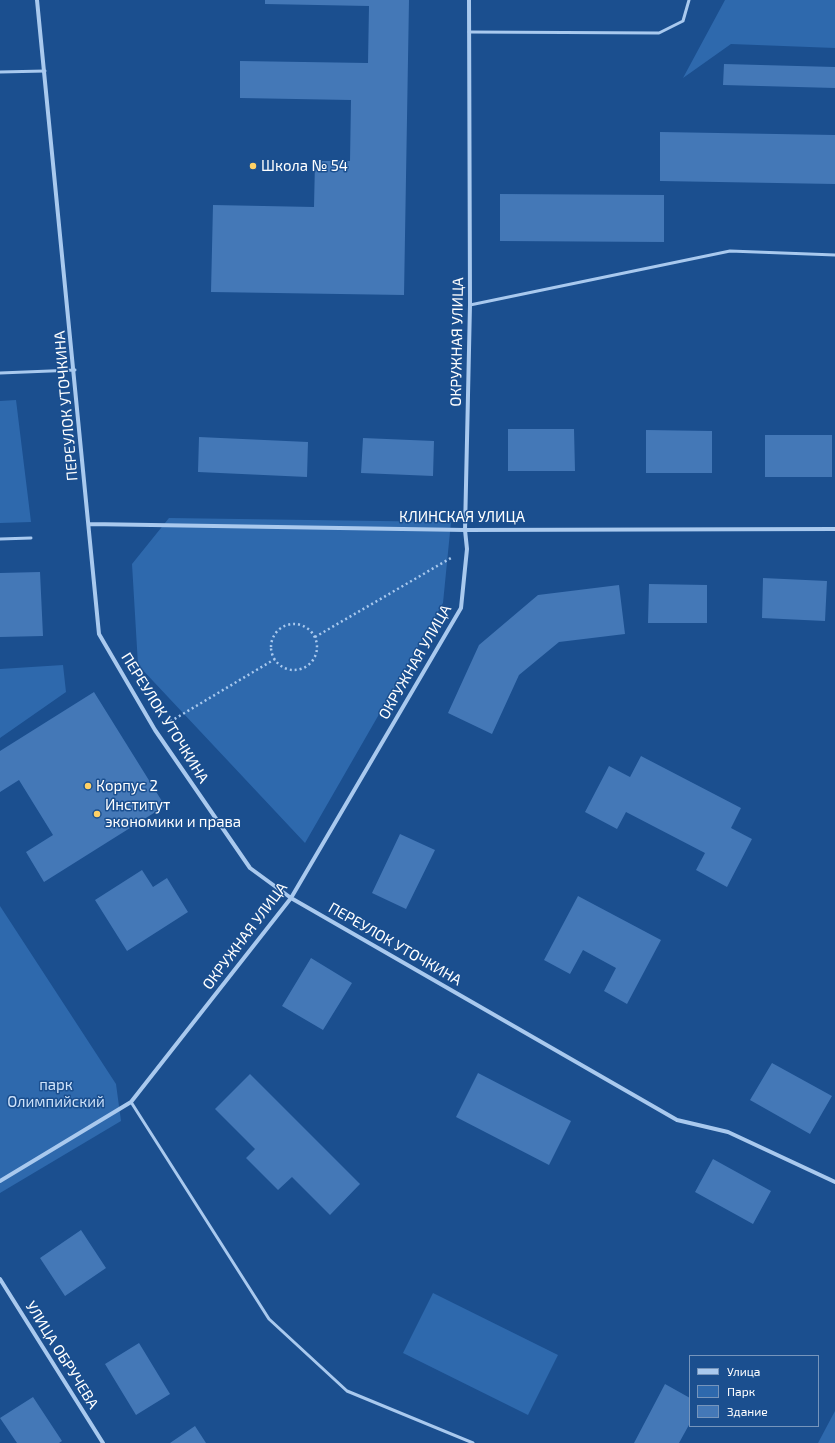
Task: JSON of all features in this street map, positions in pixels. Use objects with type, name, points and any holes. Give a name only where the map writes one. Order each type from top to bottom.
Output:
[{"type":"street","name":"ПЕРЕУЛОК УТОЧКИНА","points":[[37,0],[75,370],[99,634],[155,730],[250,868],[291,898],[677,1120],[728,1132],[835,1182]]},
{"type":"street","name":"ОКРУЖНАЯ УЛИЦА","points":[[0,1181],[131,1102],[291,898],[461,608],[467,549],[465,530],[470,305],[469,0]]},
{"type":"street","name":"КЛИНСКАЯ УЛИЦА","points":[[89,524],[465,530],[835,529]]},
{"type":"street","name":"УЛИЦА ОБРУЧЕВА","points":[[0,1279],[103,1443]]},
{"type":"lane","points":[[469,32],[659,34],[683,21],[688,0]]},
{"type":"lane","points":[[0,72],[45,71]]},
{"type":"lane","points":[[470,305],[730,251],[835,255]]},
{"type":"lane","points":[[0,374],[75,370]]},
{"type":"lane","points":[[0,539],[31,538]]},
{"type":"lane","points":[[131,1102],[269,1319],[347,1391],[472,1443]]},
{"type":"path","points":[[315,638],[467,549]]},
{"type":"path","points":[[291,624],[305,626],[315,638],[316,652],[313,659],[302,668],[287,668],[275,659],[272,652],[272,644],[278,631],[284,626],[291,624]]},
{"type":"path","points":[[155,730],[275,659]]},
{"type":"green space","points":[[725,0],[835,0],[835,48],[731,44],[683,78]]},
{"type":"green space","points":[[16,400],[31,522],[0,523],[0,401]]},
{"type":"green space","points":[[169,518],[451,522],[443,603],[305,843],[138,665],[132,564]]},
{"type":"green space","points":[[63,665],[66,692],[0,738],[0,669]]},
{"type":"green space","name":"парк Олимпийский","points":[[0,906],[116,1084],[121,1121],[0,1193]]},
{"type":"green space","points":[[433,1293],[558,1355],[528,1415],[403,1353]]},
{"type":"green space","points":[[835,1411],[835,1443],[818,1443]]},
{"type":"building","points":[[265,0],[409,0],[404,295],[211,292],[213,205],[314,207],[315,161],[350,161],[351,100],[240,98],[240,61],[368,63],[369,6],[265,4]]},
{"type":"building","points":[[724,64],[835,67],[835,88],[723,85]]},
{"type":"building","points":[[660,132],[835,135],[835,184],[660,181]]},
{"type":"building","points":[[500,194],[664,195],[664,242],[500,241]]},
{"type":"building","points":[[508,429],[574,429],[575,471],[508,471]]},
{"type":"building","points":[[646,430],[712,431],[712,473],[646,473]]},
{"type":"building","points":[[765,435],[832,435],[832,477],[765,477]]},
{"type":"building","points":[[199,437],[308,442],[307,477],[198,472]]},
{"type":"building","points":[[363,438],[434,441],[433,476],[361,473]]},
{"type":"building","points":[[40,572],[43,636],[0,637],[0,573]]},
{"type":"building","points":[[763,578],[827,581],[825,621],[762,618]]},
{"type":"building","points":[[649,584],[707,585],[707,623],[648,623]]},
{"type":"building","points":[[619,585],[625,634],[559,642],[519,675],[492,734],[448,713],[479,645],[538,595]]},
{"type":"building","name":"Корпус 2","points":[[94,692],[165,806],[44,882],[26,852],[53,835],[19,780],[0,792],[0,751]]},
{"type":"building","points":[[641,756],[741,808],[731,828],[752,839],[727,887],[696,870],[705,853],[626,812],[617,829],[585,812],[609,766],[630,777]]},
{"type":"building","points":[[400,834],[435,850],[406,909],[372,893]]},
{"type":"building","points":[[142,870],[153,887],[167,878],[188,912],[127,951],[95,900]]},
{"type":"building","points":[[578,896],[661,940],[627,1004],[604,991],[616,968],[583,950],[570,974],[544,960]]},
{"type":"building","points":[[311,958],[352,983],[323,1030],[282,1006]]},
{"type":"building","points":[[772,1063],[832,1096],[810,1134],[750,1100]]},
{"type":"building","points":[[478,1073],[571,1121],[549,1165],[456,1117]]},
{"type":"building","points":[[250,1074],[360,1184],[330,1215],[292,1177],[278,1190],[246,1158],[255,1149],[215,1109]]},
{"type":"building","points":[[713,1159],[771,1191],[753,1224],[695,1192]]},
{"type":"building","points":[[81,1230],[106,1268],[65,1296],[40,1258]]},
{"type":"building","points":[[139,1343],[170,1394],[136,1415],[105,1364]]},
{"type":"building","points":[[665,1384],[689,1397],[689,1425],[679,1443],[634,1443]]},
{"type":"building","points":[[33,1397],[62,1441],[59,1443],[17,1443],[0,1418]]},
{"type":"building","points":[[195,1426],[206,1443],[170,1443]]},
{"type":"place","name":"Школа № 54","points":[[253,166]]},
{"type":"place","name":"Корпус 2","points":[[88,786]]},
{"type":"place","name":"Институт экономики и права","points":[[97,814]]}]
